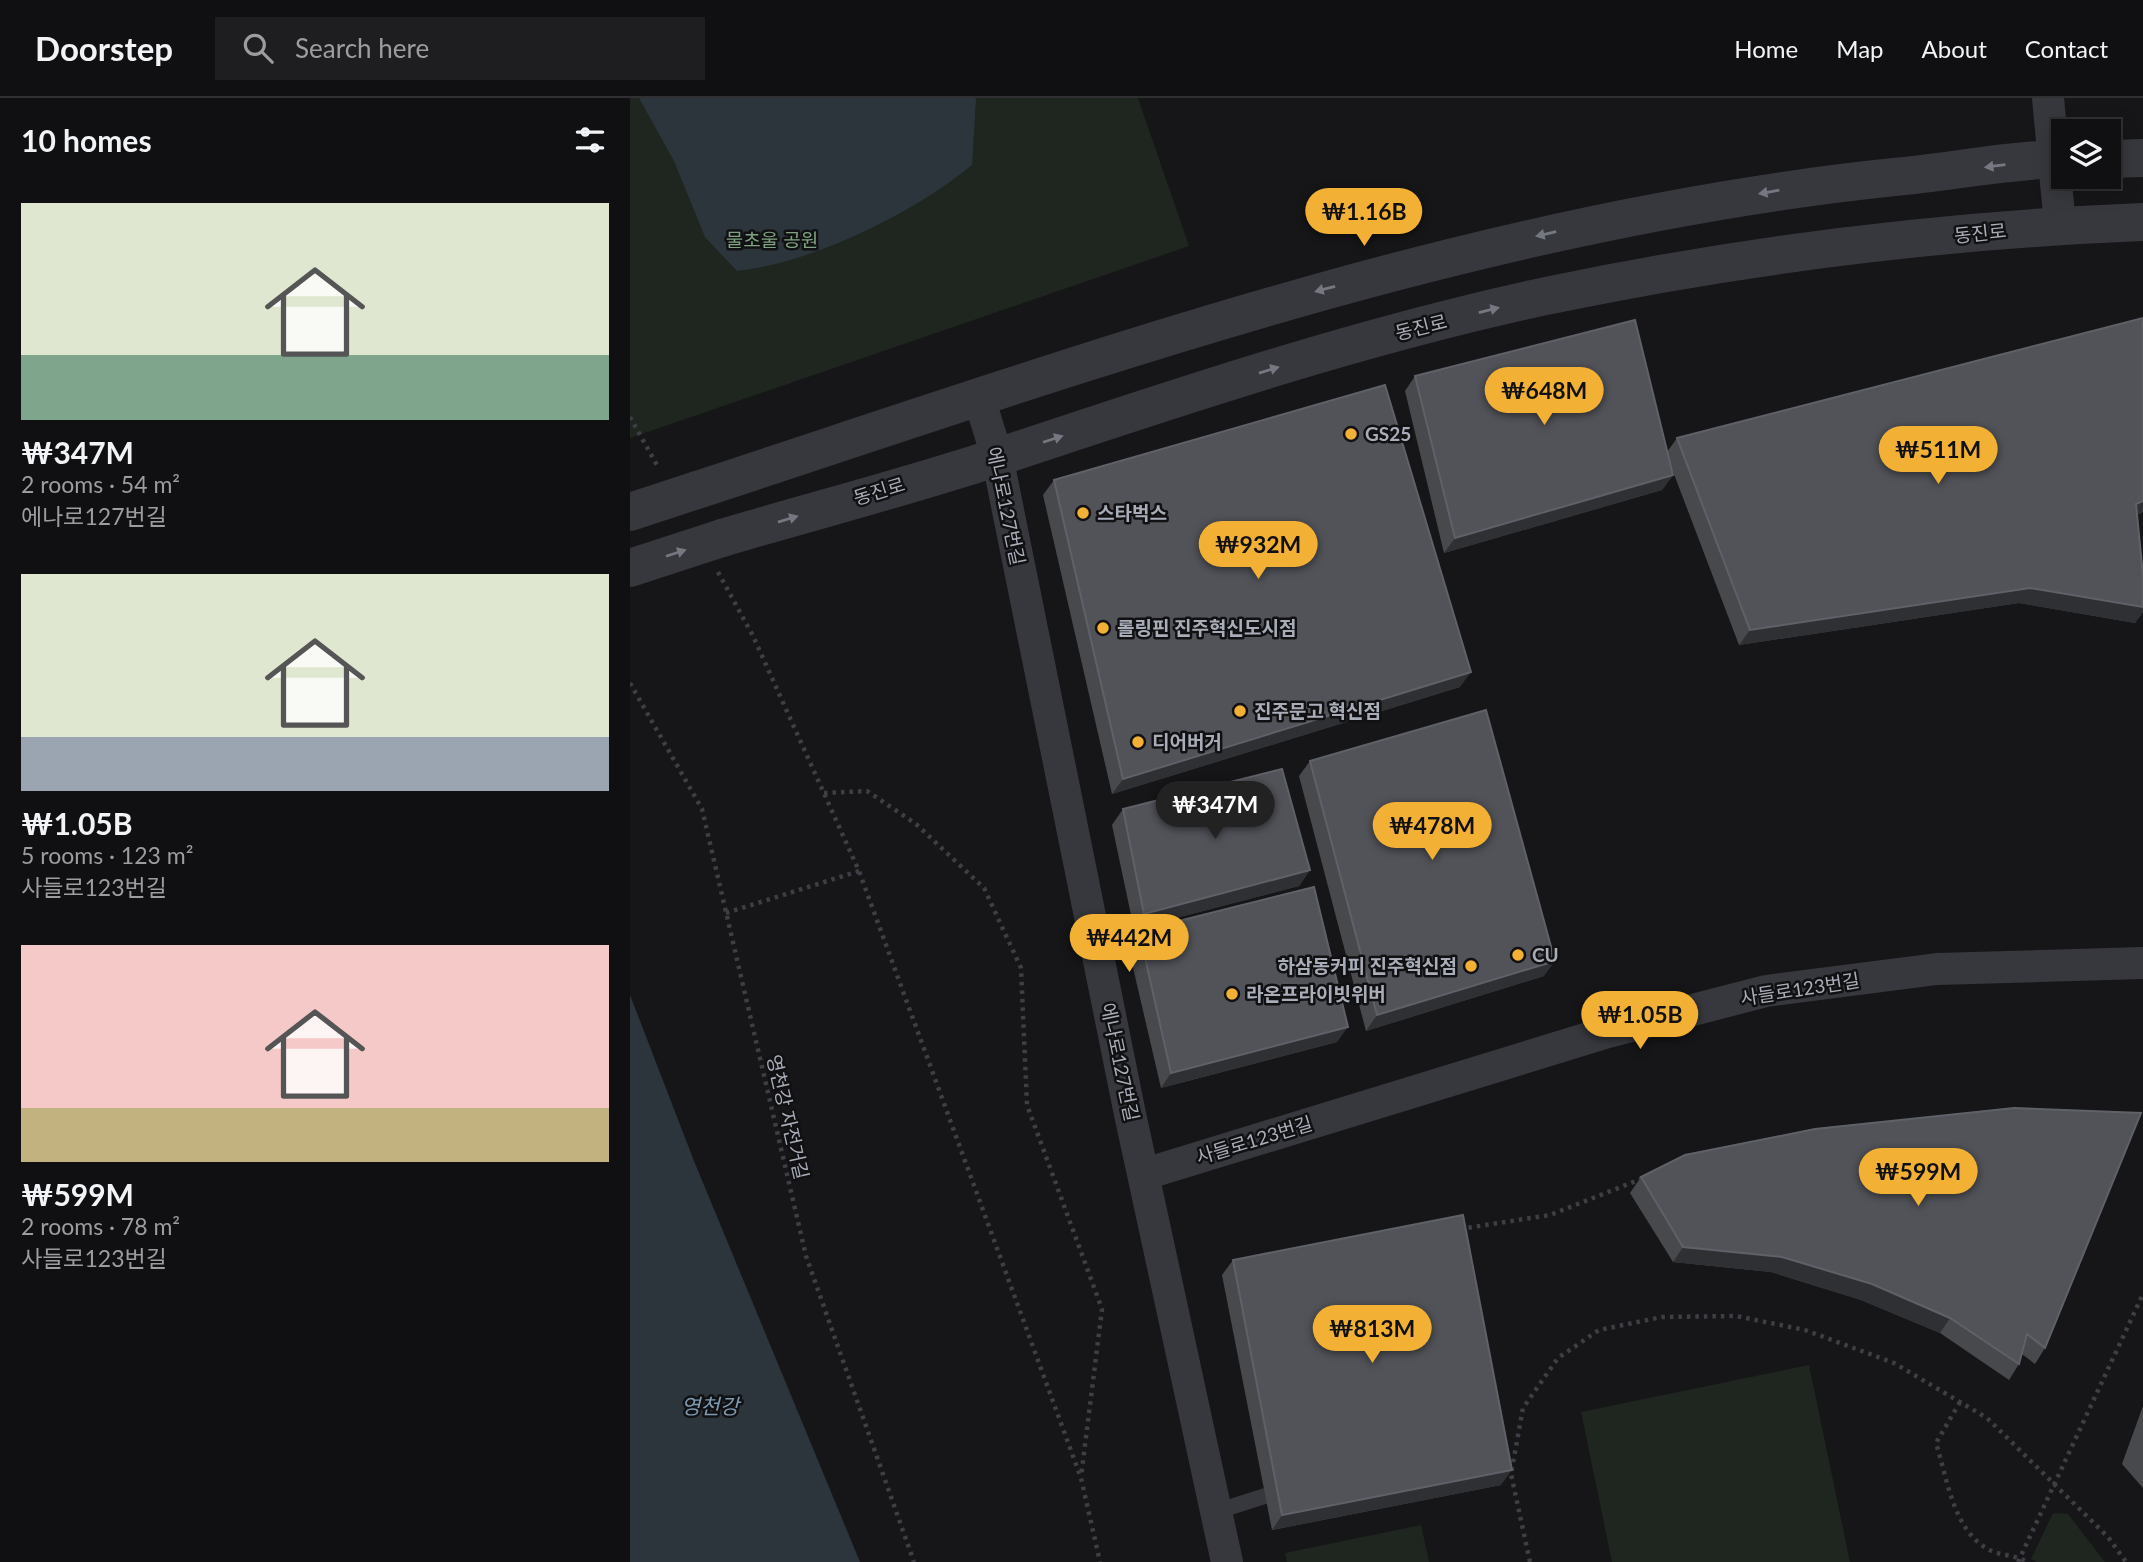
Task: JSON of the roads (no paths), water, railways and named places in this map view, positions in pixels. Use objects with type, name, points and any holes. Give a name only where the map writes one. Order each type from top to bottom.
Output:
[{"type":"street","points":[[2048,98],[2052,119]]},
{"type":"street","points":[[2121,159],[2143,158]]},
{"type":"street","points":[[630,512],[681,484],[979,398],[1236,314],[1441,258],[1585,226],[1796,187],[2051,160]]},
{"type":"street","points":[[2059,189],[2060,225]]},
{"type":"street","name":"동진로","points":[[630,568],[717,551],[997,456],[1400,331],[1546,296],[1827,249],[2060,225],[2143,222]]},
{"type":"street","name":"에나로127번길","points":[[979,398],[997,456],[1227,1562]]},
{"type":"street","name":"사들로123번길","points":[[1145,1174],[1608,1032],[1766,991],[1937,970],[2143,963]]},
{"type":"lane","points":[[1218,1511],[1265,1496]]},
{"type":"water","points":[[639,98],[976,98],[972,165],[921,201],[861,233],[797,258],[737,271],[705,237],[674,161]]},
{"type":"water","name":"영천강","points":[[630,995],[694,1161],[860,1562],[630,1562]]},
{"type":"place","name":"GS25","points":[[1351,434]]},
{"type":"place","name":"스타벅스","points":[[1083,513]]},
{"type":"place","name":"롤링핀 진주혁신도시점","points":[[1103,628]]},
{"type":"place","name":"진주문고 혁신점","points":[[1240,711]]},
{"type":"place","name":"디어버거","points":[[1138,742]]},
{"type":"place","name":"CU","points":[[1518,955]]},
{"type":"place","name":"하삼동커피 진주혁신점","points":[[1471,966]]},
{"type":"place","name":"라온프라이빗위버","points":[[1232,994]]},
{"type":"park label","name":"물초울 공원","points":[[772,240]]}]
